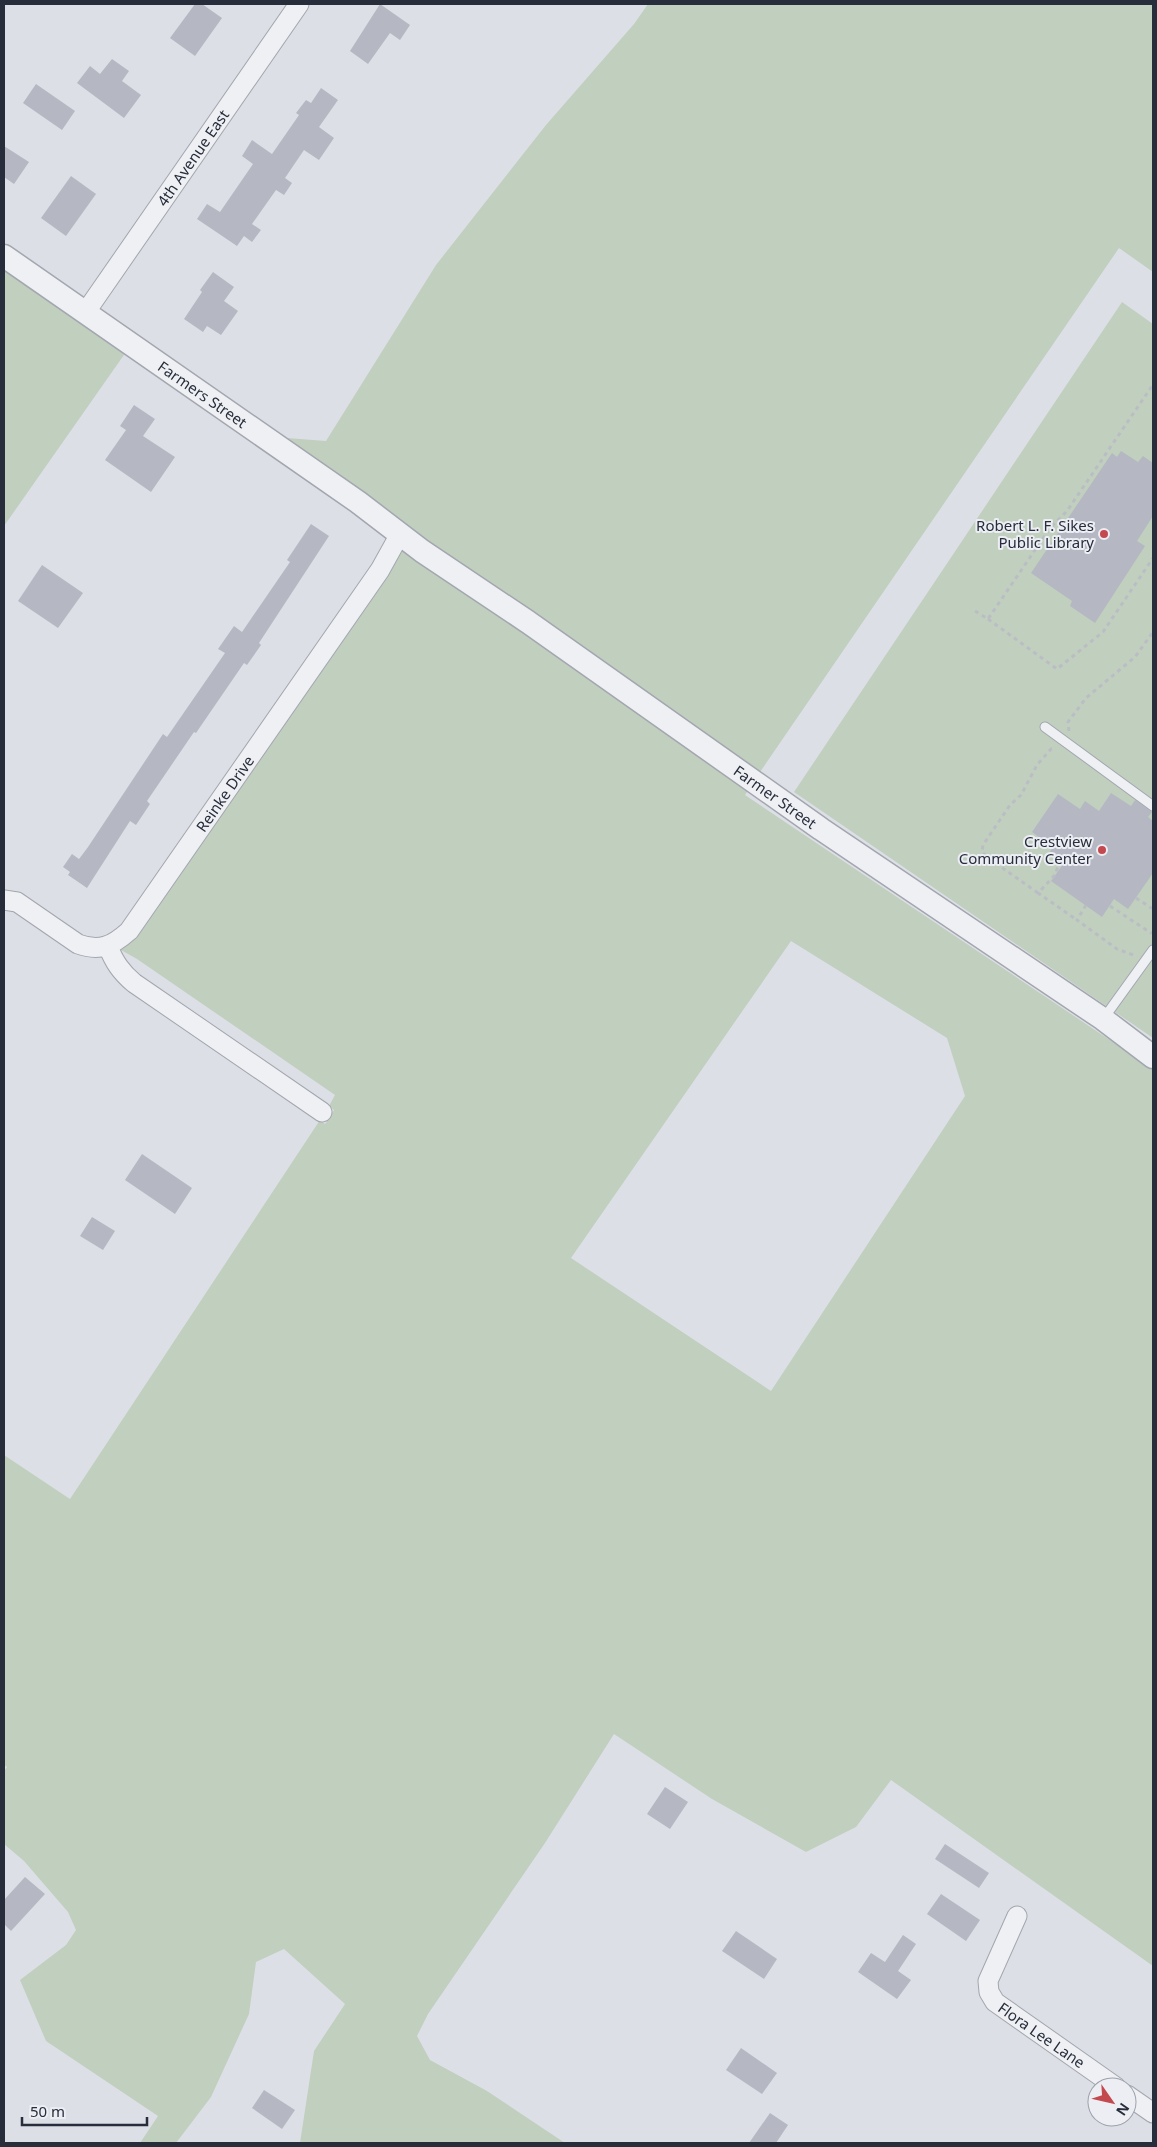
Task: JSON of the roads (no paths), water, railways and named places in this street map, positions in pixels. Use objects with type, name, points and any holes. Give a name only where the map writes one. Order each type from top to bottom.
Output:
[{"type":"street","name":"4th Avenue East","points":[[85,313],[299,4]]},
{"type":"street","name":"Farmers Street","points":[[4,256],[358,502],[400,534]]},
{"type":"street","name":"Reinke Drive","points":[[108,946],[117,942],[129,931],[380,570],[400,534]]},
{"type":"street","name":"Farmer Street","points":[[400,534],[821,829],[1103,1020],[1153,1057]]},
{"type":"street","points":[[4,900],[17,902],[78,944],[89,948],[108,946],[114,961],[134,983],[322,1112]]},
{"type":"street","name":"Flora Lee Lane","points":[[1017,1916],[991,1971],[988,1981],[989,1992],[995,2002],[1102,2077]]},
{"type":"street","points":[[1137,2102],[1153,2113]]},
{"type":"lane","points":[[1045,728],[1153,806]]},
{"type":"lane","points":[[1103,1020],[1153,950]]},
{"type":"place","name":"Robert L. F. Sikes Public Library","points":[[1104,534]]},
{"type":"place","name":"Crestview Community Center","points":[[1102,850]]}]
